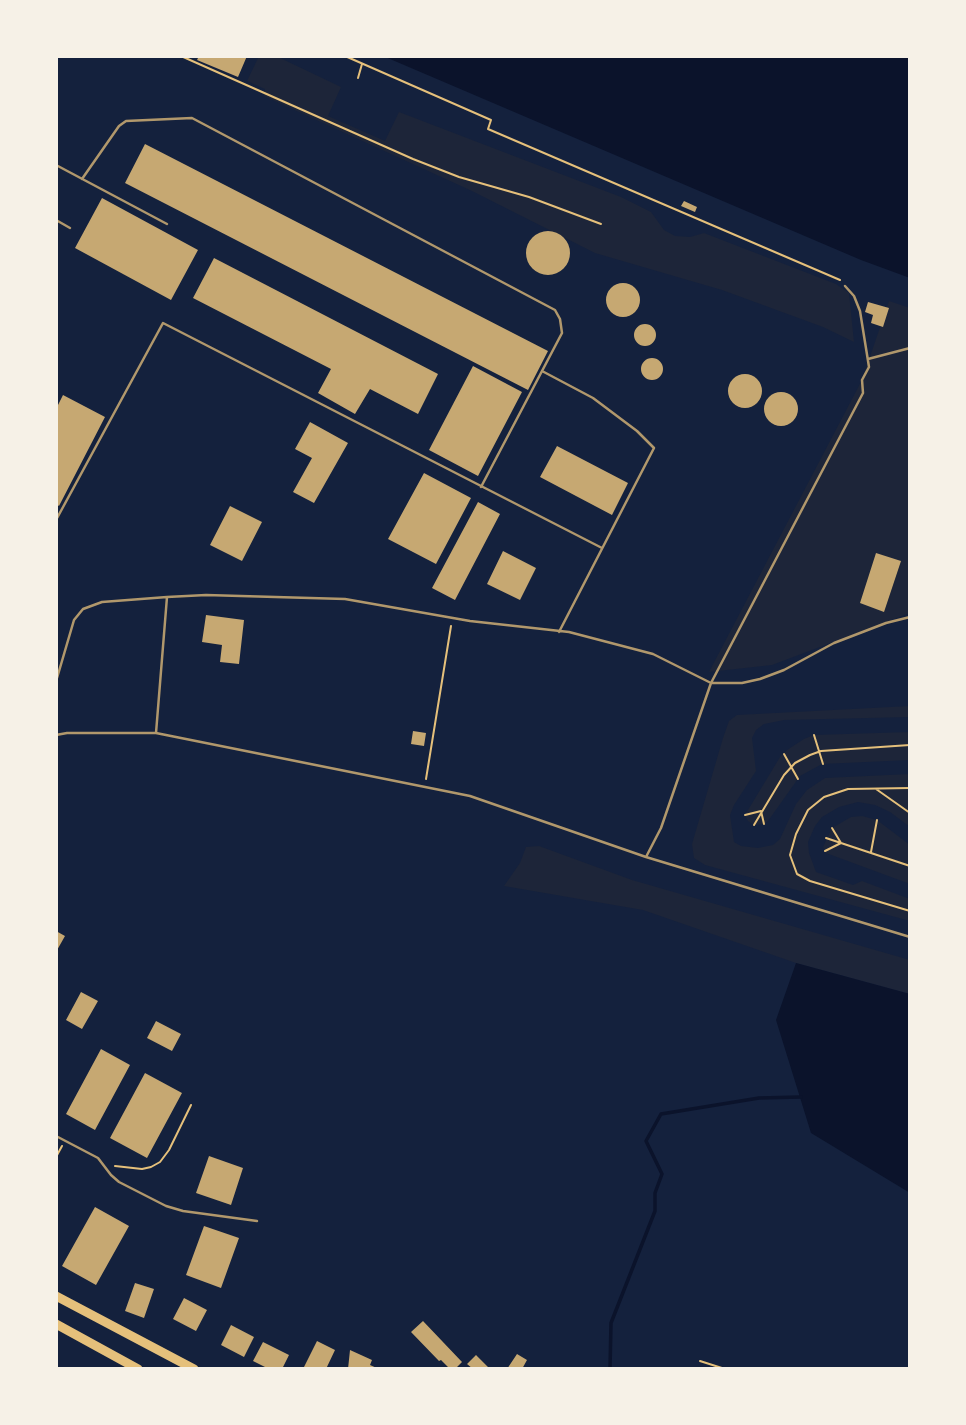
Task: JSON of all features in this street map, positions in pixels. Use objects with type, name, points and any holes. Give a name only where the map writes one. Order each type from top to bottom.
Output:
[{"type":"main road","points":[[56,1296],[194,1369]]},
{"type":"main road","points":[[56,1324],[138,1369]]},
{"type":"lane","points":[[82,179],[119,126],[127,121],[192,118],[555,310],[560,319],[562,333],[481,486]]},
{"type":"lane","points":[[56,165],[167,224]]},
{"type":"lane","points":[[56,220],[70,228]]},
{"type":"lane","points":[[646,858],[662,828],[711,683],[863,393],[862,380],[869,367],[860,311],[845,286]]},
{"type":"lane","points":[[56,520],[163,323],[601,548]]},
{"type":"lane","points":[[868,359],[910,348]]},
{"type":"lane","points":[[542,370],[593,398],[637,431],[654,448],[559,632]]},
{"type":"lane","points":[[57,678],[74,621],[83,610],[102,602],[167,597],[206,595],[345,599],[452,618],[559,632],[653,654],[711,683],[743,683],[760,679],[784,670],[834,643],[910,617]]},
{"type":"lane","points":[[156,733],[167,597]]},
{"type":"lane","points":[[56,735],[156,733],[470,796],[646,858],[910,937]]},
{"type":"lane","points":[[56,1136],[91,1154],[120,1182],[166,1206],[183,1211],[257,1221]]},
{"type":"path","points":[[181,56],[413,159],[601,224]]},
{"type":"path","points":[[345,56],[491,120],[488,129],[850,285],[851,293]]},
{"type":"path","points":[[358,78],[362,64]]},
{"type":"path","points":[[425,787],[452,618]]},
{"type":"path","points":[[814,735],[822,764]]},
{"type":"path","points":[[754,825],[772,791],[792,766],[819,752],[910,745]]},
{"type":"path","points":[[784,754],[798,779]]},
{"type":"path","points":[[910,788],[848,789],[824,797],[808,810],[796,834],[790,855],[797,874],[810,881],[910,911]]},
{"type":"path","points":[[876,789],[910,813]]},
{"type":"path","points":[[745,815],[761,811]]},
{"type":"path","points":[[761,811],[764,824]]},
{"type":"path","points":[[871,853],[877,820]]},
{"type":"path","points":[[832,828],[841,843]]},
{"type":"path","points":[[826,838],[910,866]]},
{"type":"path","points":[[825,851],[841,843]]},
{"type":"path","points":[[104,1164],[142,1169],[160,1163],[191,1105]]},
{"type":"path","points":[[56,1157],[65,1141]]},
{"type":"path","points":[[700,1362],[725,1369]]},
{"type":"shaded area","points":[[259,56],[276,56],[341,87],[328,116],[385,141],[399,112],[621,197],[651,212],[664,230],[675,236],[690,237],[704,233],[836,284],[849,293],[854,342],[823,327],[722,290],[595,253],[472,191],[264,96],[265,89],[247,81]]},
{"type":"shaded area","points":[[383,56],[910,56],[910,278],[861,260]]},
{"type":"shaded area","points":[[889,301],[910,308],[910,613],[772,665],[709,672],[862,380]]},
{"type":"shaded area","points":[[910,706],[910,717],[784,720],[764,724],[756,730],[752,738],[756,771],[730,815],[734,842],[741,846],[758,848],[773,845],[780,839],[796,804],[807,790],[825,778],[910,774],[910,827],[890,812],[875,805],[858,802],[839,807],[822,817],[808,842],[816,872],[853,885],[862,881],[910,899],[910,921],[705,865],[694,858],[692,844],[723,738],[729,721],[737,715]]},
{"type":"shaded area","points":[[910,732],[910,760],[822,764],[800,776],[768,821],[754,825],[748,821],[745,815],[780,757],[804,739],[814,735]]},
{"type":"shaded area","points":[[862,816],[877,820],[910,845],[910,884],[826,853],[823,847],[832,828],[851,817]]},
{"type":"shaded area","points":[[539,846],[632,880],[910,960],[910,994],[796,963],[643,910],[504,886],[520,863],[526,847]]},
{"type":"shaded area","points":[[796,963],[910,994],[910,1193],[811,1133],[776,1020]]},
{"type":"building","points":[[199,56],[247,56],[238,77],[197,60]]},
{"type":"building","points":[[145,144],[548,351],[528,390],[125,183]]},
{"type":"building","points":[[102,198],[198,250],[171,300],[75,248]]},
{"type":"building","points":[[684,201],[697,207],[695,212],[681,206]]},
{"type":"building","points":[[548,231],[563,238],[570,253],[563,268],[548,275],[533,268],[526,253],[533,238]]},
{"type":"building","points":[[214,258],[438,374],[418,414],[370,389],[355,414],[318,393],[331,369],[193,298]]},
{"type":"building","points":[[623,283],[635,288],[640,300],[635,312],[623,317],[611,312],[606,300],[611,288]]},
{"type":"building","points":[[868,302],[889,308],[883,327],[871,323],[873,315],[865,312]]},
{"type":"building","points":[[641,324],[649,324],[656,331],[656,339],[649,346],[641,346],[634,339],[634,331]]},
{"type":"building","points":[[648,358],[656,358],[663,365],[663,373],[656,380],[648,380],[641,373],[641,365]]},
{"type":"building","points":[[473,366],[522,392],[478,476],[429,450]]},
{"type":"building","points":[[745,374],[757,379],[762,391],[757,403],[745,408],[733,403],[728,391],[733,379]]},
{"type":"building","points":[[781,392],[793,397],[798,409],[793,421],[781,426],[769,421],[764,409],[769,397]]},
{"type":"building","points":[[63,395],[105,417],[59,506],[56,504],[56,409]]},
{"type":"building","points":[[310,422],[348,443],[314,503],[293,492],[312,458],[295,449]]},
{"type":"building","points":[[557,446],[628,483],[612,515],[540,477]]},
{"type":"building","points":[[424,473],[471,498],[436,564],[388,539]]},
{"type":"building","points":[[478,502],[500,514],[455,600],[432,588]]},
{"type":"building","points":[[230,506],[262,522],[242,561],[210,545]]},
{"type":"building","points":[[503,551],[536,568],[520,600],[487,584]]},
{"type":"building","points":[[876,553],[901,561],[884,612],[860,603]]},
{"type":"building","points":[[206,615],[244,620],[239,664],[220,662],[222,645],[202,642]]},
{"type":"building","points":[[413,731],[426,733],[424,746],[411,744]]},
{"type":"building","points":[[56,931],[65,936],[56,952]]},
{"type":"building","points":[[81,992],[98,1001],[82,1029],[66,1020]]},
{"type":"building","points":[[156,1021],[181,1034],[172,1051],[147,1038]]},
{"type":"building","points":[[101,1049],[130,1065],[95,1130],[66,1114]]},
{"type":"building","points":[[145,1073],[182,1093],[147,1158],[110,1138]]},
{"type":"building","points":[[209,1156],[243,1168],[231,1205],[196,1193]]},
{"type":"building","points":[[95,1207],[129,1226],[96,1285],[62,1266]]},
{"type":"building","points":[[204,1226],[239,1238],[221,1288],[186,1275]]},
{"type":"building","points":[[135,1283],[154,1289],[144,1318],[125,1311]]},
{"type":"building","points":[[184,1298],[207,1310],[196,1331],[173,1319]]},
{"type":"building","points":[[423,1321],[462,1362],[455,1369],[450,1369],[439,1361],[411,1332]]},
{"type":"building","points":[[231,1325],[254,1337],[244,1357],[221,1345]]},
{"type":"building","points":[[317,1341],[335,1350],[326,1369],[303,1369]]},
{"type":"building","points":[[263,1342],[289,1355],[282,1369],[269,1369],[253,1361]]},
{"type":"building","points":[[350,1350],[372,1360],[370,1365],[379,1369],[348,1369]]},
{"type":"building","points":[[517,1354],[527,1360],[522,1369],[507,1369]]},
{"type":"building","points":[[476,1355],[488,1367],[486,1369],[473,1369],[467,1364]]},
{"type":"waterway","points":[[610,1369],[611,1323],[655,1211],[655,1193],[662,1174],[646,1141],[661,1114],[759,1098],[801,1097]]}]
